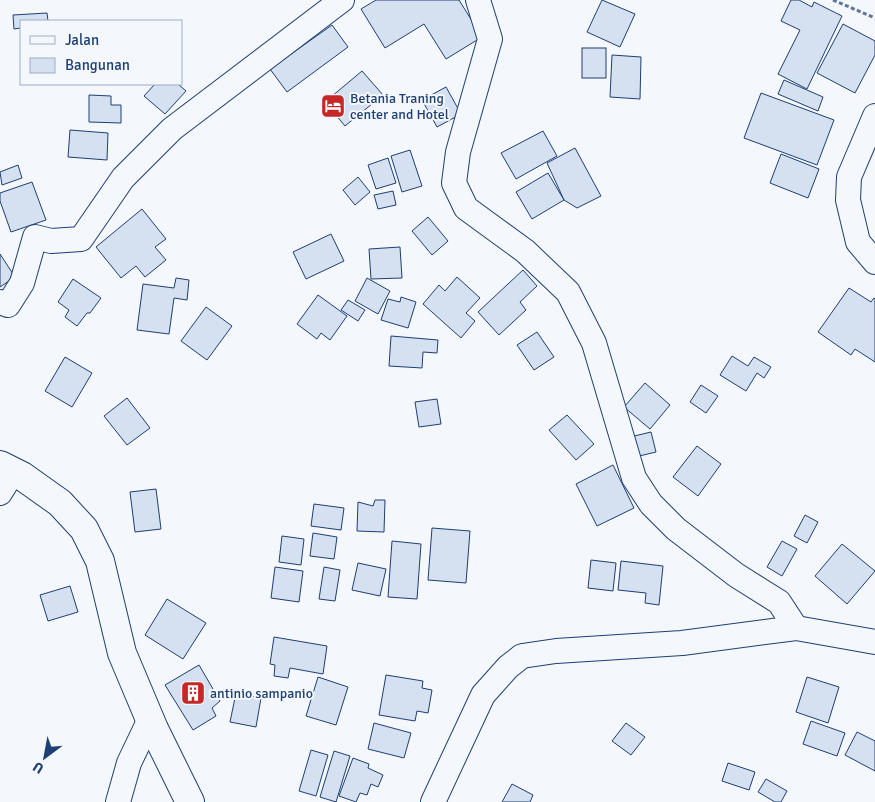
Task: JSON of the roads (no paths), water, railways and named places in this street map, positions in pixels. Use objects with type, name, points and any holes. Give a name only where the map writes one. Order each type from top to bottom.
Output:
[{"type":"main road","points":[[4,477],[22,476],[60,503],[84,529],[100,561],[122,653],[150,719],[190,802]]},
{"type":"street","points":[[0,302],[8,305],[22,284],[34,236],[51,240],[80,239],[123,178],[172,129],[342,0]]},
{"type":"street","points":[[478,0],[490,39],[458,152],[454,183],[466,208],[525,252],[568,292],[594,343],[634,478],[651,504],[676,529],[736,575],[779,602],[796,628]]},
{"type":"street","points":[[875,116],[848,177],[848,200],[858,242],[875,262]]},
{"type":"street","points":[[433,802],[483,695],[508,667],[522,656],[556,651],[682,643],[796,628],[875,642]]},
{"type":"street","points":[[118,802],[129,763],[150,719]]},
{"type":"place","name":"Betania Traning center and Hotel","points":[[333,106]]},
{"type":"place","name":"antinio sampanio","points":[[193,693]]}]
